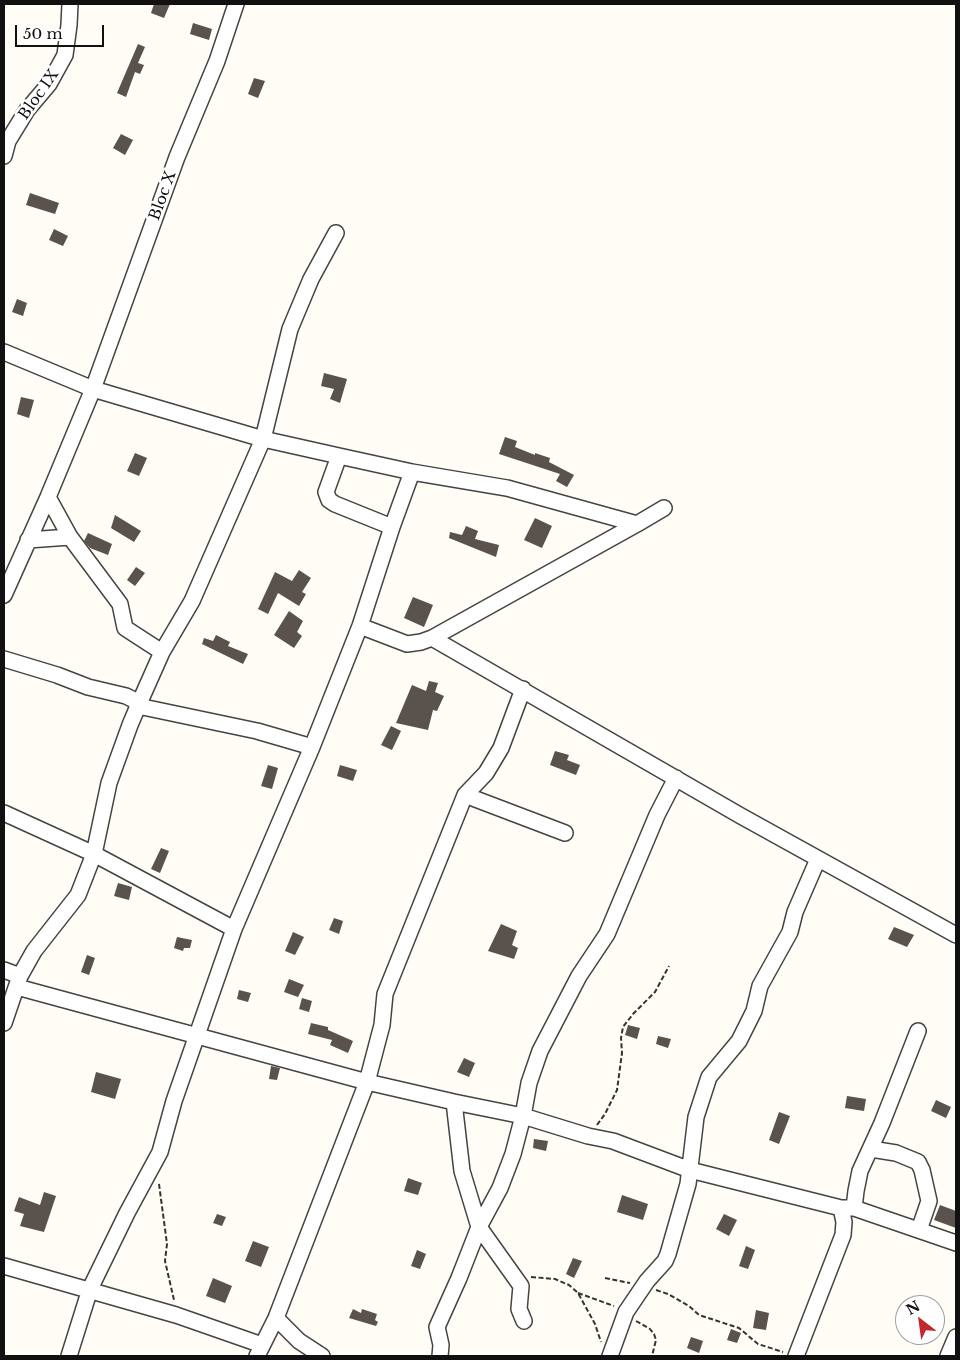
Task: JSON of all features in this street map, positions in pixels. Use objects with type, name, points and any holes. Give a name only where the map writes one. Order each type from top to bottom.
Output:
[{"type":"street","name":"Bloc IX","points":[[4,156],[8,142],[27,110],[49,84],[65,54],[70,4]]},
{"type":"street","name":"Bloc X","points":[[4,595],[48,497],[92,389],[177,158],[217,61],[236,4]]},
{"type":"street","points":[[4,1023],[18,982],[34,951],[78,895],[94,854],[109,783],[138,706],[162,652],[192,601],[263,439],[290,329],[311,279],[336,233]]},
{"type":"street","points":[[4,352],[92,389],[263,439],[412,472],[507,488],[637,524]]},
{"type":"street","points":[[339,456],[326,492],[329,500],[392,527]]},
{"type":"street","points":[[69,1356],[90,1289],[127,1213],[160,1152],[174,1101],[234,929],[312,747],[360,626],[412,472]]},
{"type":"street","points":[[48,497],[70,537],[120,604],[127,630],[162,652]]},
{"type":"street","points":[[360,626],[407,644],[432,638],[664,508]]},
{"type":"street","points":[[28,540],[70,537]]},
{"type":"street","points":[[432,638],[741,816],[956,935]]},
{"type":"street","points":[[4,659],[88,687],[126,696],[134,700],[138,706],[257,731],[312,747]]},
{"type":"street","points":[[4,1266],[176,1315],[259,1350],[276,1318],[367,1082],[382,1025],[385,994],[465,795],[486,773],[501,748],[523,690]]},
{"type":"street","points":[[440,1356],[441,1345],[437,1327],[479,1227],[500,1188],[514,1154],[529,1083],[540,1051],[579,976],[607,934],[658,814],[676,778]]},
{"type":"street","points":[[465,795],[565,833]]},
{"type":"street","points":[[4,813],[94,854],[234,929]]},
{"type":"street","points":[[606,1352],[622,1319],[644,1286],[661,1267],[668,1254],[688,1184],[696,1117],[709,1077],[739,1041],[754,1011],[760,986],[790,932],[795,912],[818,859]]},
{"type":"street","points":[[4,970],[18,982],[196,1036],[367,1082],[523,1116],[588,1136],[613,1141],[690,1170],[848,1208],[956,1243]]},
{"type":"street","points":[[792,1355],[843,1235],[844,1222],[856,1190],[860,1171],[918,1031]]},
{"type":"street","points":[[454,1102],[462,1171],[479,1227],[521,1286],[522,1293],[519,1309],[524,1320]]},
{"type":"street","points":[[871,1148],[896,1153],[918,1162],[922,1170],[930,1202],[920,1230]]},
{"type":"street","points":[[276,1318],[299,1341],[322,1356]]},
{"type":"street","points":[[948,1356],[956,1337]]},
{"type":"path","points":[[588,1136],[605,1114],[617,1090],[623,1027],[655,992],[669,966]]},
{"type":"path","points":[[158,1182],[167,1244],[165,1261],[176,1315]]},
{"type":"path","points":[[515,1277],[555,1279],[569,1285],[578,1293],[595,1324],[606,1352]]},
{"type":"path","points":[[605,1278],[644,1286],[668,1294],[689,1306],[699,1315],[739,1328],[758,1344],[792,1355]]},
{"type":"building","points":[[154,4],[170,4],[164,18],[151,13]]},
{"type":"building","points":[[193,23],[212,29],[209,40],[190,34]]},
{"type":"building","points":[[138,44],[145,47],[138,63],[144,65],[140,74],[135,72],[126,97],[117,93]]},
{"type":"building","points":[[254,78],[265,81],[258,98],[248,94]]},
{"type":"building","points":[[121,134],[133,140],[125,155],[113,148]]},
{"type":"building","points":[[30,193],[59,203],[55,214],[26,205]]},
{"type":"building","points":[[54,229],[68,236],[63,246],[49,240]]},
{"type":"building","points":[[17,299],[27,303],[23,316],[12,312]]},
{"type":"building","points":[[324,373],[347,379],[340,403],[330,399],[334,389],[321,386]]},
{"type":"building","points":[[21,397],[34,400],[29,418],[17,414]]},
{"type":"building","points":[[505,437],[517,441],[515,447],[535,455],[535,453],[550,458],[549,462],[574,475],[567,487],[556,481],[560,474],[499,454]]},
{"type":"building","points":[[135,453],[147,458],[139,476],[127,471]]},
{"type":"building","points":[[115,515],[141,531],[134,542],[111,528]]},
{"type":"building","points":[[535,518],[552,526],[542,548],[524,540]]},
{"type":"building","points":[[466,526],[478,531],[475,539],[499,545],[496,557],[449,538],[450,532],[462,535]]},
{"type":"building","points":[[88,533],[112,544],[108,555],[90,548],[84,541]]},
{"type":"building","points":[[136,567],[145,573],[135,586],[127,580]]},
{"type":"building","points":[[299,570],[311,578],[302,592],[306,594],[299,606],[278,593],[268,614],[258,609],[275,572],[292,581]]},
{"type":"building","points":[[413,597],[433,605],[424,627],[404,618]]},
{"type":"building","points":[[289,611],[303,621],[297,632],[302,636],[294,648],[274,635]]},
{"type":"building","points":[[216,635],[230,642],[228,646],[248,654],[243,664],[202,644],[204,638],[213,641]]},
{"type":"building","points":[[429,681],[438,683],[435,692],[444,696],[437,711],[433,710],[428,730],[396,723],[412,685],[426,691]]},
{"type":"building","points":[[391,726],[401,731],[392,750],[381,745]]},
{"type":"building","points":[[555,751],[569,755],[567,760],[580,765],[576,775],[550,765]]},
{"type":"building","points":[[268,765],[278,768],[272,789],[261,786]]},
{"type":"building","points":[[340,765],[357,770],[353,781],[337,776]]},
{"type":"building","points":[[161,848],[169,851],[160,873],[151,869]]},
{"type":"building","points":[[118,883],[132,887],[129,900],[114,896]]},
{"type":"building","points":[[334,918],[343,921],[339,934],[329,930]]},
{"type":"building","points":[[501,924],[517,931],[512,945],[518,948],[514,959],[488,951]]},
{"type":"building","points":[[894,927],[914,935],[907,947],[888,939]]},
{"type":"building","points":[[293,932],[304,937],[295,955],[285,951]]},
{"type":"building","points":[[177,937],[192,940],[190,948],[184,948],[183,951],[174,948]]},
{"type":"building","points":[[87,955],[95,958],[89,975],[81,972]]},
{"type":"building","points":[[289,979],[304,985],[298,997],[284,992]]},
{"type":"building","points":[[239,990],[251,993],[248,1002],[237,999]]},
{"type":"building","points":[[302,998],[312,1001],[309,1012],[299,1009]]},
{"type":"building","points":[[311,1023],[328,1027],[328,1030],[353,1041],[348,1053],[330,1045],[332,1040],[308,1034]]},
{"type":"building","points":[[628,1025],[640,1028],[637,1039],[625,1035]]},
{"type":"building","points":[[658,1036],[671,1039],[668,1048],[656,1044]]},
{"type":"building","points":[[464,1058],[475,1063],[469,1077],[457,1072]]},
{"type":"building","points":[[271,1066],[280,1068],[277,1080],[269,1079]]},
{"type":"building","points":[[96,1072],[121,1079],[115,1099],[91,1092]]},
{"type":"building","points":[[847,1096],[866,1099],[864,1111],[845,1108]]},
{"type":"building","points":[[936,1100],[951,1107],[946,1118],[931,1111]]},
{"type":"building","points":[[779,1112],[790,1116],[779,1144],[769,1140]]},
{"type":"building","points":[[534,1139],[548,1141],[546,1151],[533,1148]]},
{"type":"building","points":[[408,1178],[422,1183],[418,1195],[404,1191]]},
{"type":"building","points":[[44,1192],[56,1196],[44,1232],[20,1226],[24,1214],[14,1211],[19,1197],[40,1205]]},
{"type":"building","points":[[622,1195],[648,1204],[643,1220],[617,1212]]},
{"type":"building","points":[[940,1205],[956,1211],[956,1228],[934,1220]]},
{"type":"building","points":[[217,1214],[226,1217],[222,1226],[213,1223]]},
{"type":"building","points":[[724,1214],[737,1220],[729,1236],[716,1229]]},
{"type":"building","points":[[253,1241],[269,1247],[261,1267],[245,1261]]},
{"type":"building","points":[[746,1246],[755,1250],[748,1269],[739,1266]]},
{"type":"building","points":[[417,1250],[426,1254],[420,1269],[411,1266]]},
{"type":"building","points":[[573,1258],[582,1261],[574,1278],[566,1274]]},
{"type":"building","points":[[213,1278],[232,1286],[225,1303],[206,1296]]},
{"type":"building","points":[[353,1309],[361,1313],[362,1309],[377,1314],[375,1320],[378,1322],[376,1326],[349,1318]]},
{"type":"building","points":[[756,1310],[769,1313],[766,1330],[753,1328]]},
{"type":"building","points":[[731,1329],[741,1333],[737,1343],[727,1340]]},
{"type":"building","points":[[691,1337],[703,1341],[699,1353],[687,1348]]}]
